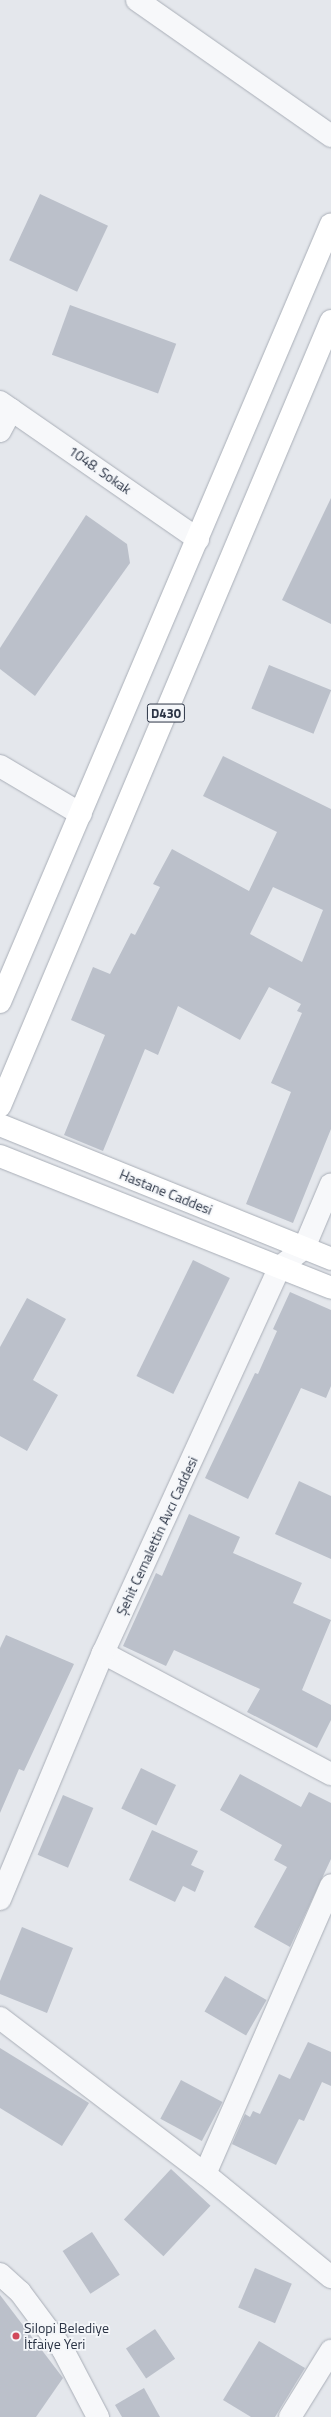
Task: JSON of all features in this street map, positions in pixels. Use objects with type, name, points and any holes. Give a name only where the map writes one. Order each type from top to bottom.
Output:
[{"type":"main road","name":"D430","points":[[0,1002],[82,814],[331,224]]},
{"type":"main road","name":"D430","points":[[0,1106],[331,320]]},
{"type":"main road","name":"Hastane Caddesi","points":[[0,1126],[331,1259]]},
{"type":"main road","name":"Hastane Caddesi","points":[[0,1156],[331,1288]]},
{"type":"street","points":[[137,0],[331,136]]},
{"type":"street","points":[[0,431],[5,406]]},
{"type":"street","name":"1048. Sokak","points":[[5,406],[198,539]]},
{"type":"street","points":[[0,766],[82,814]]},
{"type":"street","name":"Şehit Cemalettin Avcı Caddesi","points":[[0,1899],[103,1653],[280,1267],[304,1248],[331,1184]]},
{"type":"street","points":[[103,1653],[331,1774]]},
{"type":"street","points":[[205,2174],[331,1885]]},
{"type":"street","points":[[0,2018],[205,2174],[331,2277]]},
{"type":"street","points":[[0,2274],[20,2292],[63,2350],[98,2417]]},
{"type":"street","points":[[290,2417],[331,2351]]},
{"type":"building","points":[[40,194],[108,226],[77,292],[9,260]]},
{"type":"building","points":[[70,305],[176,344],[158,393],[52,355]]},
{"type":"building","points":[[331,498],[331,624],[282,600]]},
{"type":"building","points":[[86,515],[127,544],[130,563],[35,696],[0,669],[0,648]]},
{"type":"building","points":[[269,665],[331,690],[314,734],[251,709]]},
{"type":"building","points":[[223,756],[331,809],[331,1129],[293,1223],[246,1204],[291,1092],[271,1083],[302,1013],[297,1011],[301,1004],[269,987],[240,1040],[178,1006],[158,1055],[145,1049],[103,1151],[64,1135],[105,1035],[71,1020],[93,967],[110,974],[131,933],[135,935],[160,887],[153,884],[172,849],[249,891],[277,832],[203,796]],"holes":[[[273,887],[323,910],[302,962],[250,934]]]},
{"type":"building","points":[[193,1260],[230,1278],[173,1394],[136,1376]]},
{"type":"building","points":[[290,1292],[331,1310],[331,1386],[326,1398],[301,1388],[248,1499],[205,1478],[255,1373],[258,1374],[277,1331],[273,1329]]},
{"type":"building","points":[[27,1298],[66,1319],[33,1380],[58,1395],[27,1451],[0,1436],[0,1347]]},
{"type":"building","points":[[299,1481],[331,1496],[331,1559],[275,1534]]},
{"type":"building","points":[[189,1514],[240,1537],[233,1553],[302,1583],[293,1603],[331,1620],[302,1690],[331,1705],[331,1720],[317,1748],[247,1712],[260,1689],[174,1650],[166,1666],[123,1646],[156,1573],[162,1576]]},
{"type":"building","points":[[6,1635],[74,1664],[24,1771],[19,1769],[0,1813],[0,1648]]},
{"type":"building","points":[[141,1768],[176,1785],[156,1826],[121,1808]]},
{"type":"building","points":[[240,1774],[301,1807],[309,1792],[331,1803],[331,1859],[290,1947],[254,1927],[287,1867],[274,1860],[282,1845],[220,1810]]},
{"type":"building","points":[[63,1795],[93,1808],[68,1868],[38,1855]]},
{"type":"building","points":[[152,1830],[198,1851],[191,1865],[204,1871],[195,1892],[183,1886],[175,1902],[129,1880]]},
{"type":"building","points":[[22,1927],[73,1948],[47,2013],[0,1994],[0,1981]]},
{"type":"building","points":[[225,1976],[267,2000],[246,2036],[204,2012]]},
{"type":"building","points":[[308,2042],[331,2052],[331,2086],[322,2082],[304,2121],[299,2119],[276,2165],[232,2144],[245,2114],[250,2117],[253,2111],[260,2114],[279,2074],[290,2079]]},
{"type":"building","points":[[0,2048],[89,2103],[62,2146],[0,2108]]},
{"type":"building","points":[[181,2080],[222,2102],[202,2141],[160,2119]]},
{"type":"building","points":[[171,2169],[210,2206],[163,2256],[124,2219]]},
{"type":"building","points":[[92,2232],[120,2275],[90,2294],[63,2251]]},
{"type":"building","points":[[255,2268],[292,2284],[275,2323],[238,2308]]},
{"type":"building","name":"Silopi Belediye İtfaiye Yeri","points":[[0,2295],[63,2378],[36,2417],[0,2417]]},
{"type":"building","points":[[155,2329],[175,2359],[146,2378],[126,2349]]},
{"type":"building","points":[[259,2341],[305,2368],[275,2417],[251,2417],[223,2400]]},
{"type":"building","points":[[144,2388],[160,2417],[122,2417],[115,2405]]},
{"type":"place","name":"Silopi Belediye İtfaiye Yeri","points":[[16,2336]]}]
